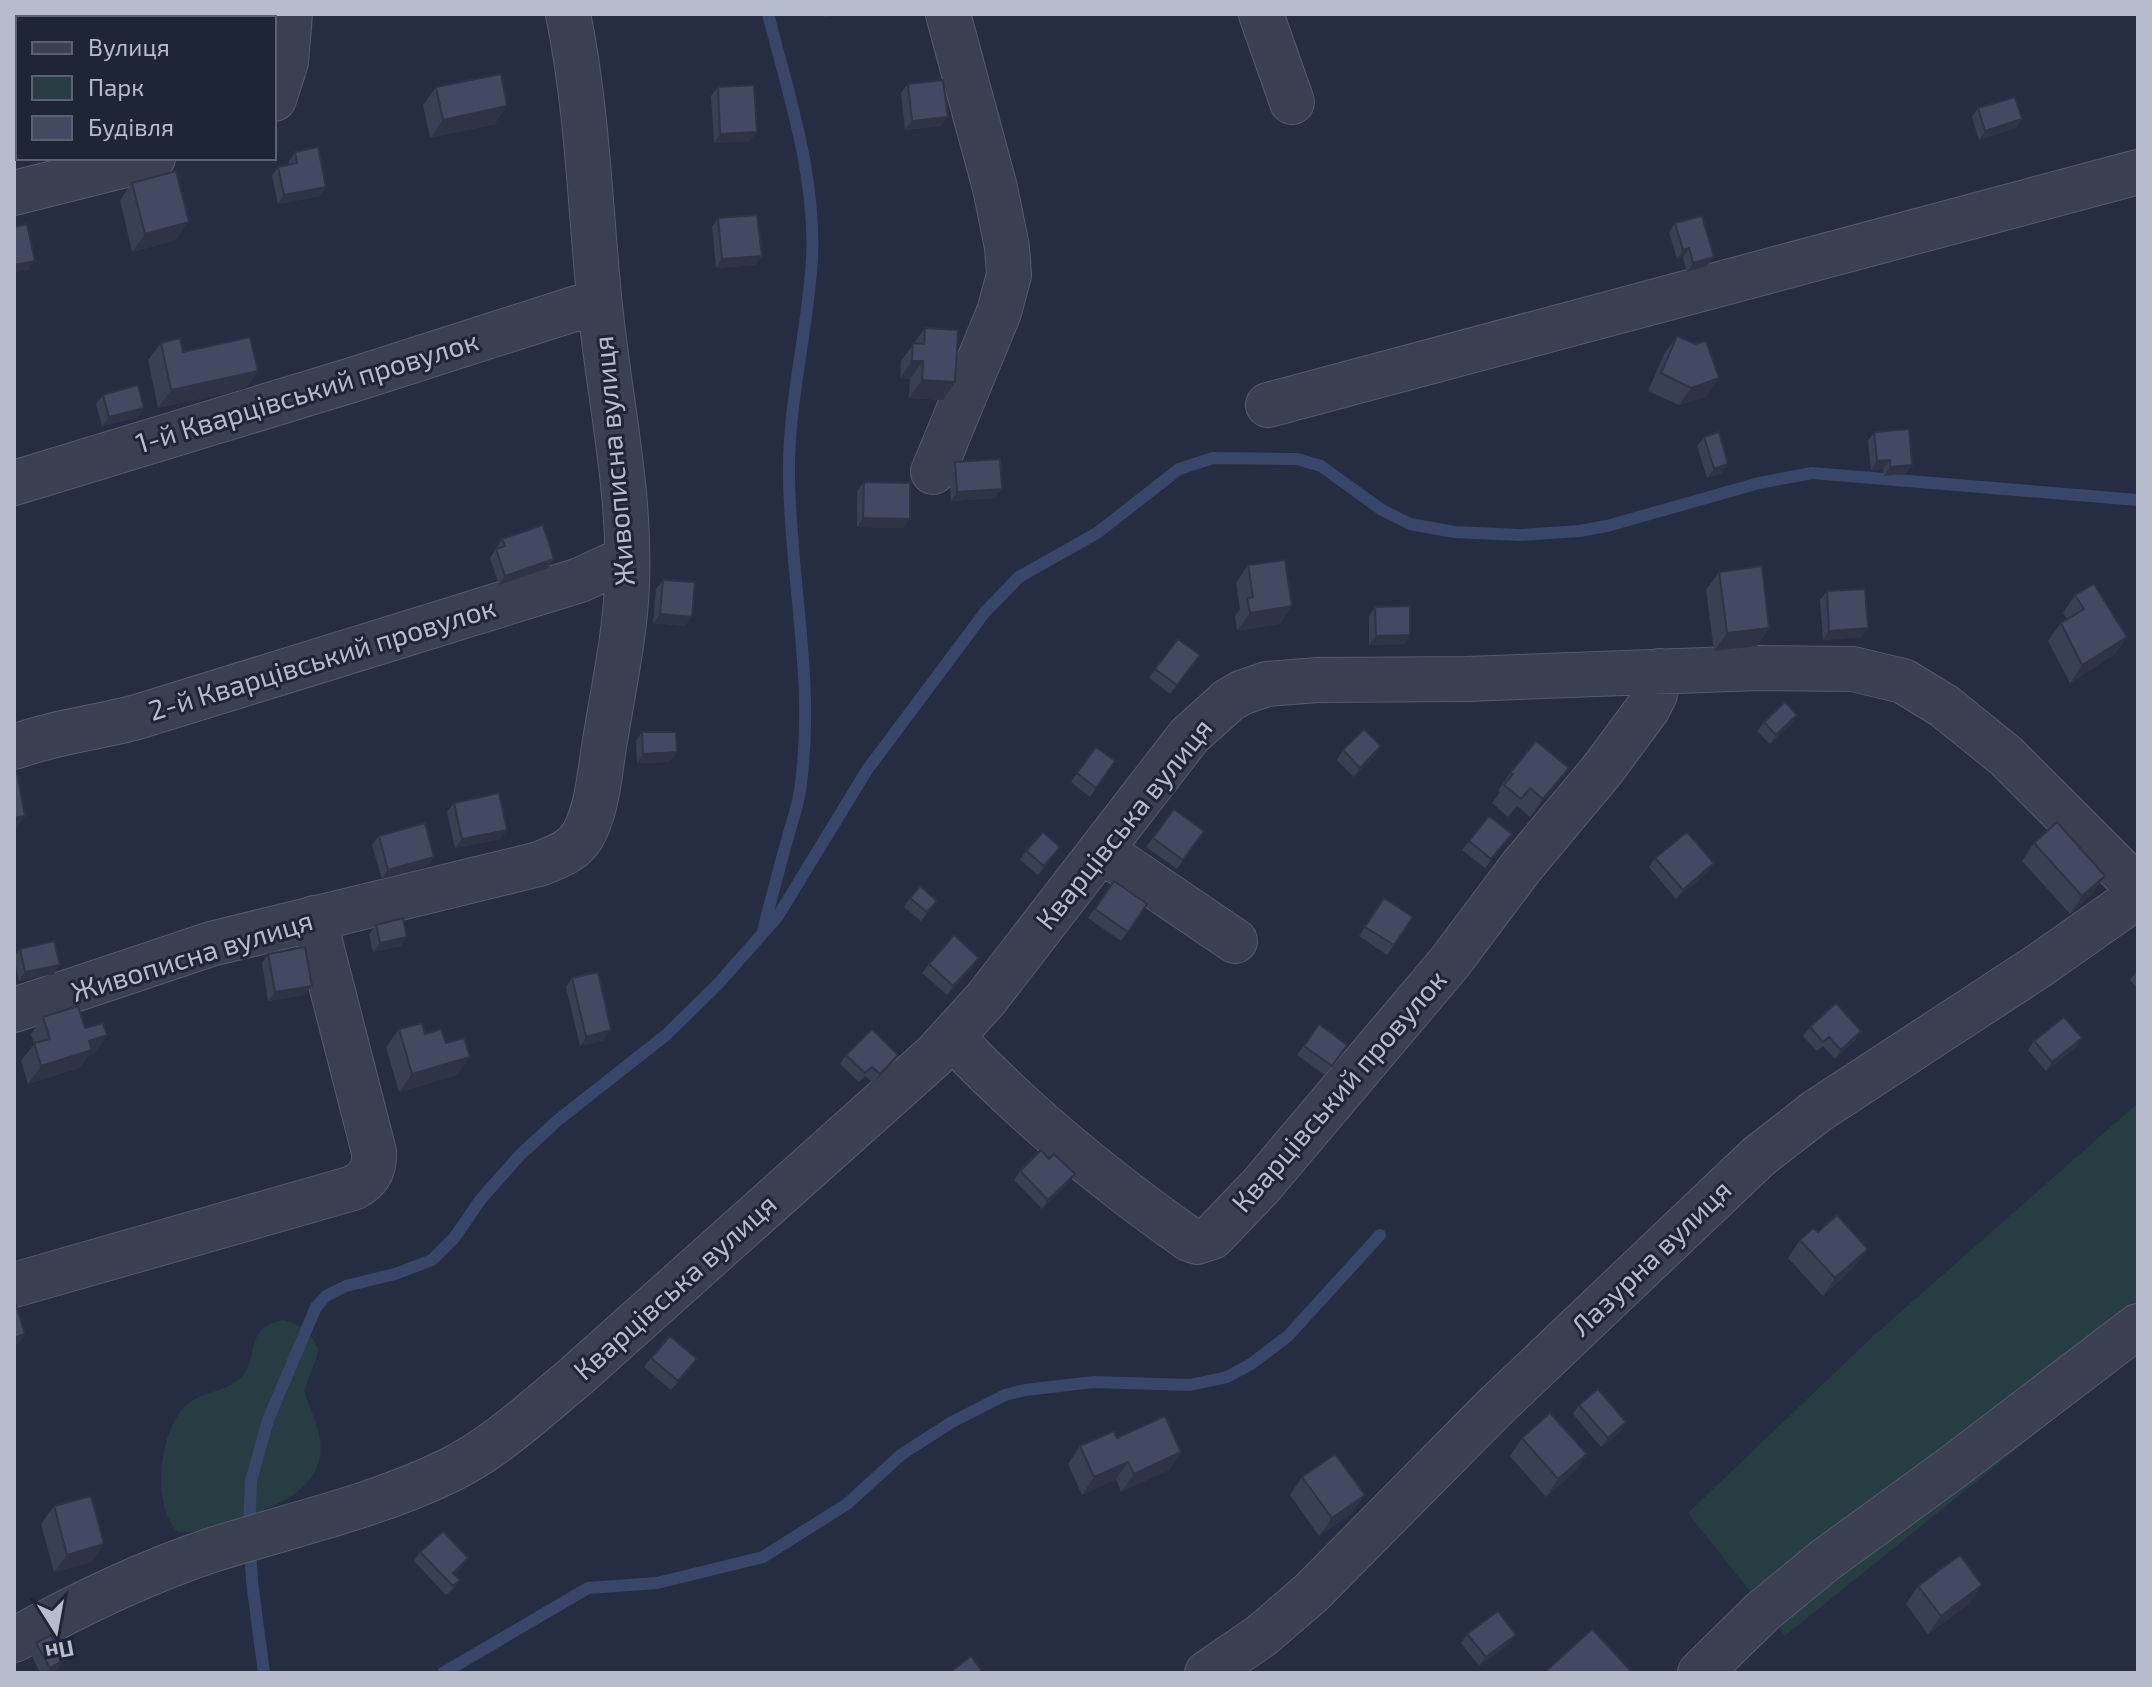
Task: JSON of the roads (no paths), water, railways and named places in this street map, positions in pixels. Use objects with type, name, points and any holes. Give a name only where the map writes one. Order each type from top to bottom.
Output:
[{"type":"street","points":[[276,93],[286,62],[290,14]]},
{"type":"street","name":"Живописна вулиця","points":[[14,1010],[211,944],[539,864],[576,845],[589,820],[596,796],[625,606],[627,558],[581,109],[568,14]]},
{"type":"street","points":[[933,472],[999,312],[1009,275],[1007,247],[995,188],[948,14]]},
{"type":"street","points":[[1261,14],[1292,102]]},
{"type":"street","points":[[14,193],[145,160]]},
{"type":"street","points":[[1268,405],[2138,172]]},
{"type":"street","name":"1-й Кварцівський провулок","points":[[14,483],[599,301]]},
{"type":"street","name":"2-й Кварцівський провулок","points":[[14,747],[40,738],[137,717],[580,580],[627,558]]},
{"type":"street","name":"Кварцівська вулиця","points":[[14,1640],[123,1585],[210,1551],[427,1480],[478,1454],[574,1378],[952,1037],[986,999],[1189,736],[1229,700],[1254,688],[1318,680],[1853,669],[1903,681],[1944,706],[2006,756],[2138,888]]},
{"type":"street","name":"Кварцівський провулок","points":[[952,1037],[998,1086],[1043,1126],[1189,1239],[1205,1241],[1269,1176],[1450,962],[1648,708],[1660,671]]},
{"type":"street","points":[[1101,850],[1235,941]]},
{"type":"street","name":"Лазурна вулиця","points":[[1207,1673],[1261,1636],[1311,1593],[1493,1409],[1758,1157],[1817,1111],[2040,965],[2138,896]]},
{"type":"street","points":[[14,1285],[353,1188],[371,1174],[375,1164],[374,1152],[314,918]]},
{"type":"street","points":[[1700,1673],[1762,1612],[1824,1561],[2138,1326]]},
{"type":"waterway","points":[[763,931],[798,802],[804,751],[804,672],[789,475],[792,421],[812,258],[810,196],[805,165],[768,14]]},
{"type":"waterway","points":[[249,1528],[251,1481],[268,1420],[316,1307],[326,1296],[346,1286],[395,1274],[432,1260],[454,1238],[481,1199],[520,1155],[558,1120],[666,1035],[717,985],[778,916],[867,770],[985,612],[1019,577],[1097,533],[1179,469],[1213,458],[1297,459],[1321,466],[1382,510],[1410,524],[1454,532],[1520,535],[1607,526],[1759,483],[1812,473],[2138,500]]},
{"type":"waterway","points":[[443,1673],[588,1588],[657,1583],[763,1557],[847,1504],[902,1454],[952,1422],[1005,1395],[1094,1382],[1190,1385],[1227,1377],[1251,1364],[1288,1336],[1380,1235]]},
{"type":"waterway","points":[[250,1547],[264,1673]]}]
